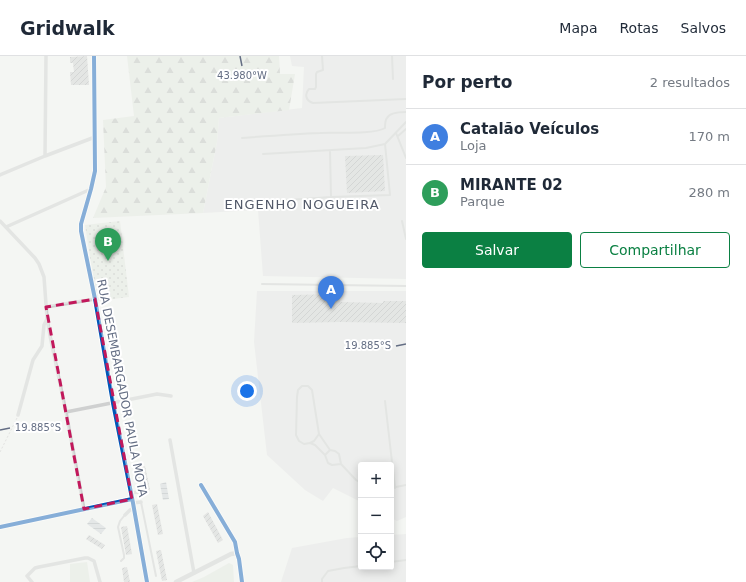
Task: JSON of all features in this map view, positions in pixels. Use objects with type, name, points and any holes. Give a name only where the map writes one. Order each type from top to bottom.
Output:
[{"type":"street","points":[[45,156],[46,56]]},
{"type":"street","name":"RUA DESEMBARGADOR PAULA MOTA","points":[[94,56],[95,171],[81,224],[81,231],[95,298],[113,403],[133,501],[147,582]]},
{"type":"street","points":[[0,175],[95,137]]},
{"type":"street","points":[[6,227],[91,189]]},
{"type":"street","points":[[0,221],[35,258],[44,277],[50,336],[84,509]]},
{"type":"street","points":[[46,308],[95,298]]},
{"type":"street","points":[[18,415],[33,360],[42,346],[44,325],[47,318]]},
{"type":"street","points":[[66,412],[157,394],[171,396]]},
{"type":"street","points":[[170,440],[194,573]]},
{"type":"street","points":[[201,485],[232,536],[240,559],[242,582]]},
{"type":"street","points":[[131,493],[138,492],[140,490]]},
{"type":"street","points":[[0,526],[84,509],[133,501],[141,502]]},
{"type":"street","points":[[125,515],[130,510],[134,509]]},
{"type":"street","points":[[176,582],[231,554],[237,554]]},
{"type":"street","points":[[26,582],[26,576],[35,568],[85,558],[92,559],[96,564],[100,582]]},
{"type":"street","points":[[26,576],[32,582]]},
{"type":"lane","points":[[322,56],[323,70],[317,72],[316,87],[315,89],[309,89],[307,91],[307,99],[309,102],[406,99]]},
{"type":"lane","points":[[392,56],[393,79]]},
{"type":"lane","points":[[242,138],[376,131],[385,128],[386,118],[389,115],[406,112]]},
{"type":"lane","points":[[263,154],[366,148],[385,144],[406,122]]},
{"type":"lane","points":[[398,136],[406,129]]},
{"type":"lane","points":[[396,133],[406,158]]},
{"type":"lane","points":[[274,201],[390,195],[385,144]]},
{"type":"lane","points":[[330,150],[331,197]]},
{"type":"lane","points":[[402,221],[406,239]]},
{"type":"lane","points":[[262,284],[406,286]]},
{"type":"lane","points":[[319,434],[314,441],[304,444],[299,441],[296,435],[297,397],[298,390],[302,386],[308,386],[312,390],[319,434],[330,450],[340,454],[341,464],[358,481]]},
{"type":"lane","points":[[385,401],[395,488],[406,484]]},
{"type":"lane","points":[[310,443],[324,455],[328,463],[332,465],[341,464]]},
{"type":"lane","points":[[324,455],[330,450]]},
{"type":"lane","points":[[136,466],[141,487],[140,490]]},
{"type":"lane","points":[[141,502],[156,576]]},
{"type":"lane","points":[[121,561],[124,558],[124,555],[118,527],[125,515]]},
{"type":"lane","points":[[394,562],[406,560]]},
{"type":"lane","points":[[322,582],[322,579],[328,572],[358,566]]},
{"type":"path","points":[[0,452],[18,415]]},
{"type":"highlighted area","points":[[95,299],[132,499],[84,509],[46,307]]},
{"type":"shaded area","points":[[290,56],[406,56],[406,279],[263,276],[258,210],[203,213],[217,142],[219,118],[302,108],[304,67],[292,66]]},
{"type":"shaded area","points":[[257,291],[406,291],[406,517],[397,521],[394,520],[394,462],[358,462],[358,500],[333,488],[323,501],[305,490],[267,455],[254,342]]},
{"type":"shaded area","points":[[166,482],[169,499],[163,500],[160,484]]},
{"type":"shaded area","points":[[92,518],[106,528],[101,534],[87,524]]},
{"type":"shaded area","points":[[406,534],[406,582],[281,582],[292,548],[347,538],[358,537],[358,570],[394,570],[394,535]]},
{"type":"green space","points":[[127,56],[279,56],[280,74],[295,74],[289,110],[219,118],[217,142],[203,213],[93,218],[106,187],[103,120],[134,116]]},
{"type":"green space","points":[[120,221],[129,297],[97,301],[85,225]]},
{"type":"green space","points":[[87,562],[90,582],[70,582],[70,564]]},
{"type":"green space","points":[[229,563],[233,565],[234,582],[192,582],[204,577]]},
{"type":"building","points":[[87,56],[89,85],[71,85],[70,72],[74,72],[73,63],[70,63],[70,57]]},
{"type":"building","points":[[383,155],[385,191],[347,193],[345,156]]},
{"type":"building","points":[[339,294],[340,302],[383,303],[383,301],[406,301],[406,323],[292,323],[292,295]]},
{"type":"building","points":[[145,466],[150,490],[145,491],[140,467]]},
{"type":"building","points":[[157,504],[163,534],[158,535],[152,505]]},
{"type":"building","points":[[208,512],[223,540],[218,543],[203,516]]},
{"type":"building","points":[[127,526],[132,554],[126,555],[121,527]]},
{"type":"building","points":[[89,535],[105,545],[102,549],[86,539]]},
{"type":"building","points":[[161,550],[167,580],[162,581],[156,551]]},
{"type":"building","points":[[127,567],[130,582],[124,582],[122,568]]},
{"type":"cycle path","points":[[94,56],[95,171],[81,224],[81,231],[147,582]]},
{"type":"cycle path","points":[[201,485],[235,542],[242,582]]},
{"type":"cycle path","points":[[0,527],[132,499]]},
{"type":"place","name":"MIRANTE 02","points":[[108,261]]},
{"type":"place","name":"Catalão Veículos","points":[[331,309]]},
{"type":"district","name":"ENGENHO NOGUEIRA","points":[[302,204]]}]
